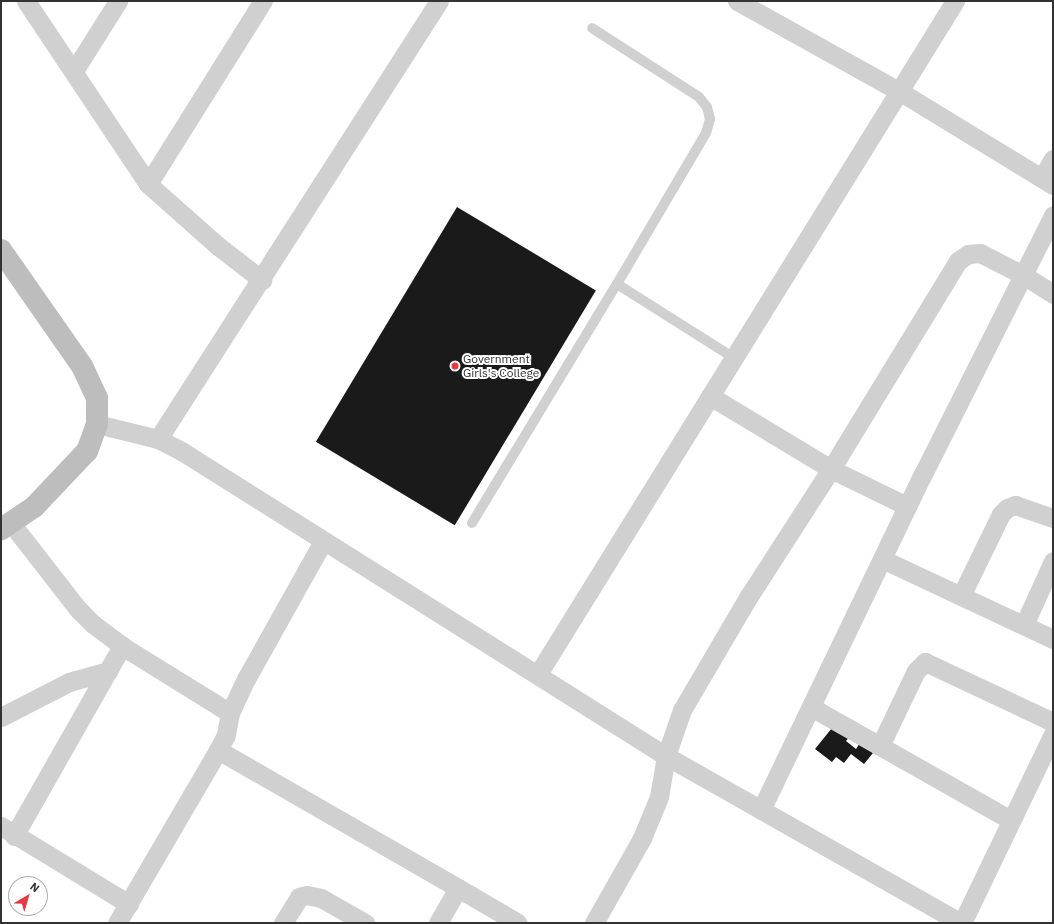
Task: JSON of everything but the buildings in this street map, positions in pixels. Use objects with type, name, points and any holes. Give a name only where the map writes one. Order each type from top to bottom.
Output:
[{"type":"main road","points":[[1,250],[82,366],[97,398],[97,424],[88,452],[34,507],[6,526]]},
{"type":"street","points":[[26,1],[74,71],[124,151],[148,184],[218,246],[262,280]]},
{"type":"street","points":[[74,71],[118,1]]},
{"type":"street","points":[[148,184],[263,1]]},
{"type":"street","points":[[158,439],[262,280],[439,1]]},
{"type":"street","points":[[737,1],[899,91],[1047,182],[1053,159]]},
{"type":"street","points":[[538,674],[955,1]]},
{"type":"street","points":[[761,810],[907,506],[1053,215]]},
{"type":"street","points":[[594,923],[642,838],[659,797],[666,756],[682,710],[749,596],[831,469],[958,261],[968,254],[980,253],[1023,275],[1053,294]]},
{"type":"street","points":[[710,396],[831,469],[907,506]]},
{"type":"street","points":[[97,424],[158,439],[183,452],[323,541],[538,674],[666,756],[962,923],[1053,734]]},
{"type":"street","points":[[961,596],[1001,514],[1007,508],[1015,505],[1053,518]]},
{"type":"street","points":[[6,526],[78,609],[93,624],[122,646],[230,713]]},
{"type":"street","points":[[117,923],[218,750],[226,735],[230,713],[323,541]]},
{"type":"street","points":[[882,559],[1053,639]]},
{"type":"street","points":[[1024,625],[1053,561]]},
{"type":"street","points":[[122,646],[8,831],[129,904]]},
{"type":"street","points":[[880,746],[916,671],[925,662],[1053,722]]},
{"type":"street","points":[[1,716],[68,682],[108,671]]},
{"type":"street","points":[[811,707],[1011,820]]},
{"type":"street","points":[[218,750],[518,923]]},
{"type":"street","points":[[438,923],[458,888]]},
{"type":"street","points":[[283,923],[292,905],[299,897],[307,896],[321,898],[365,923]]},
{"type":"lane","points":[[472,523],[617,284],[706,133],[710,119],[707,107],[699,97],[592,28]]},
{"type":"lane","points":[[617,284],[734,358]]},
{"type":"place","name":"Government Girls's College","points":[[455,366]]}]
